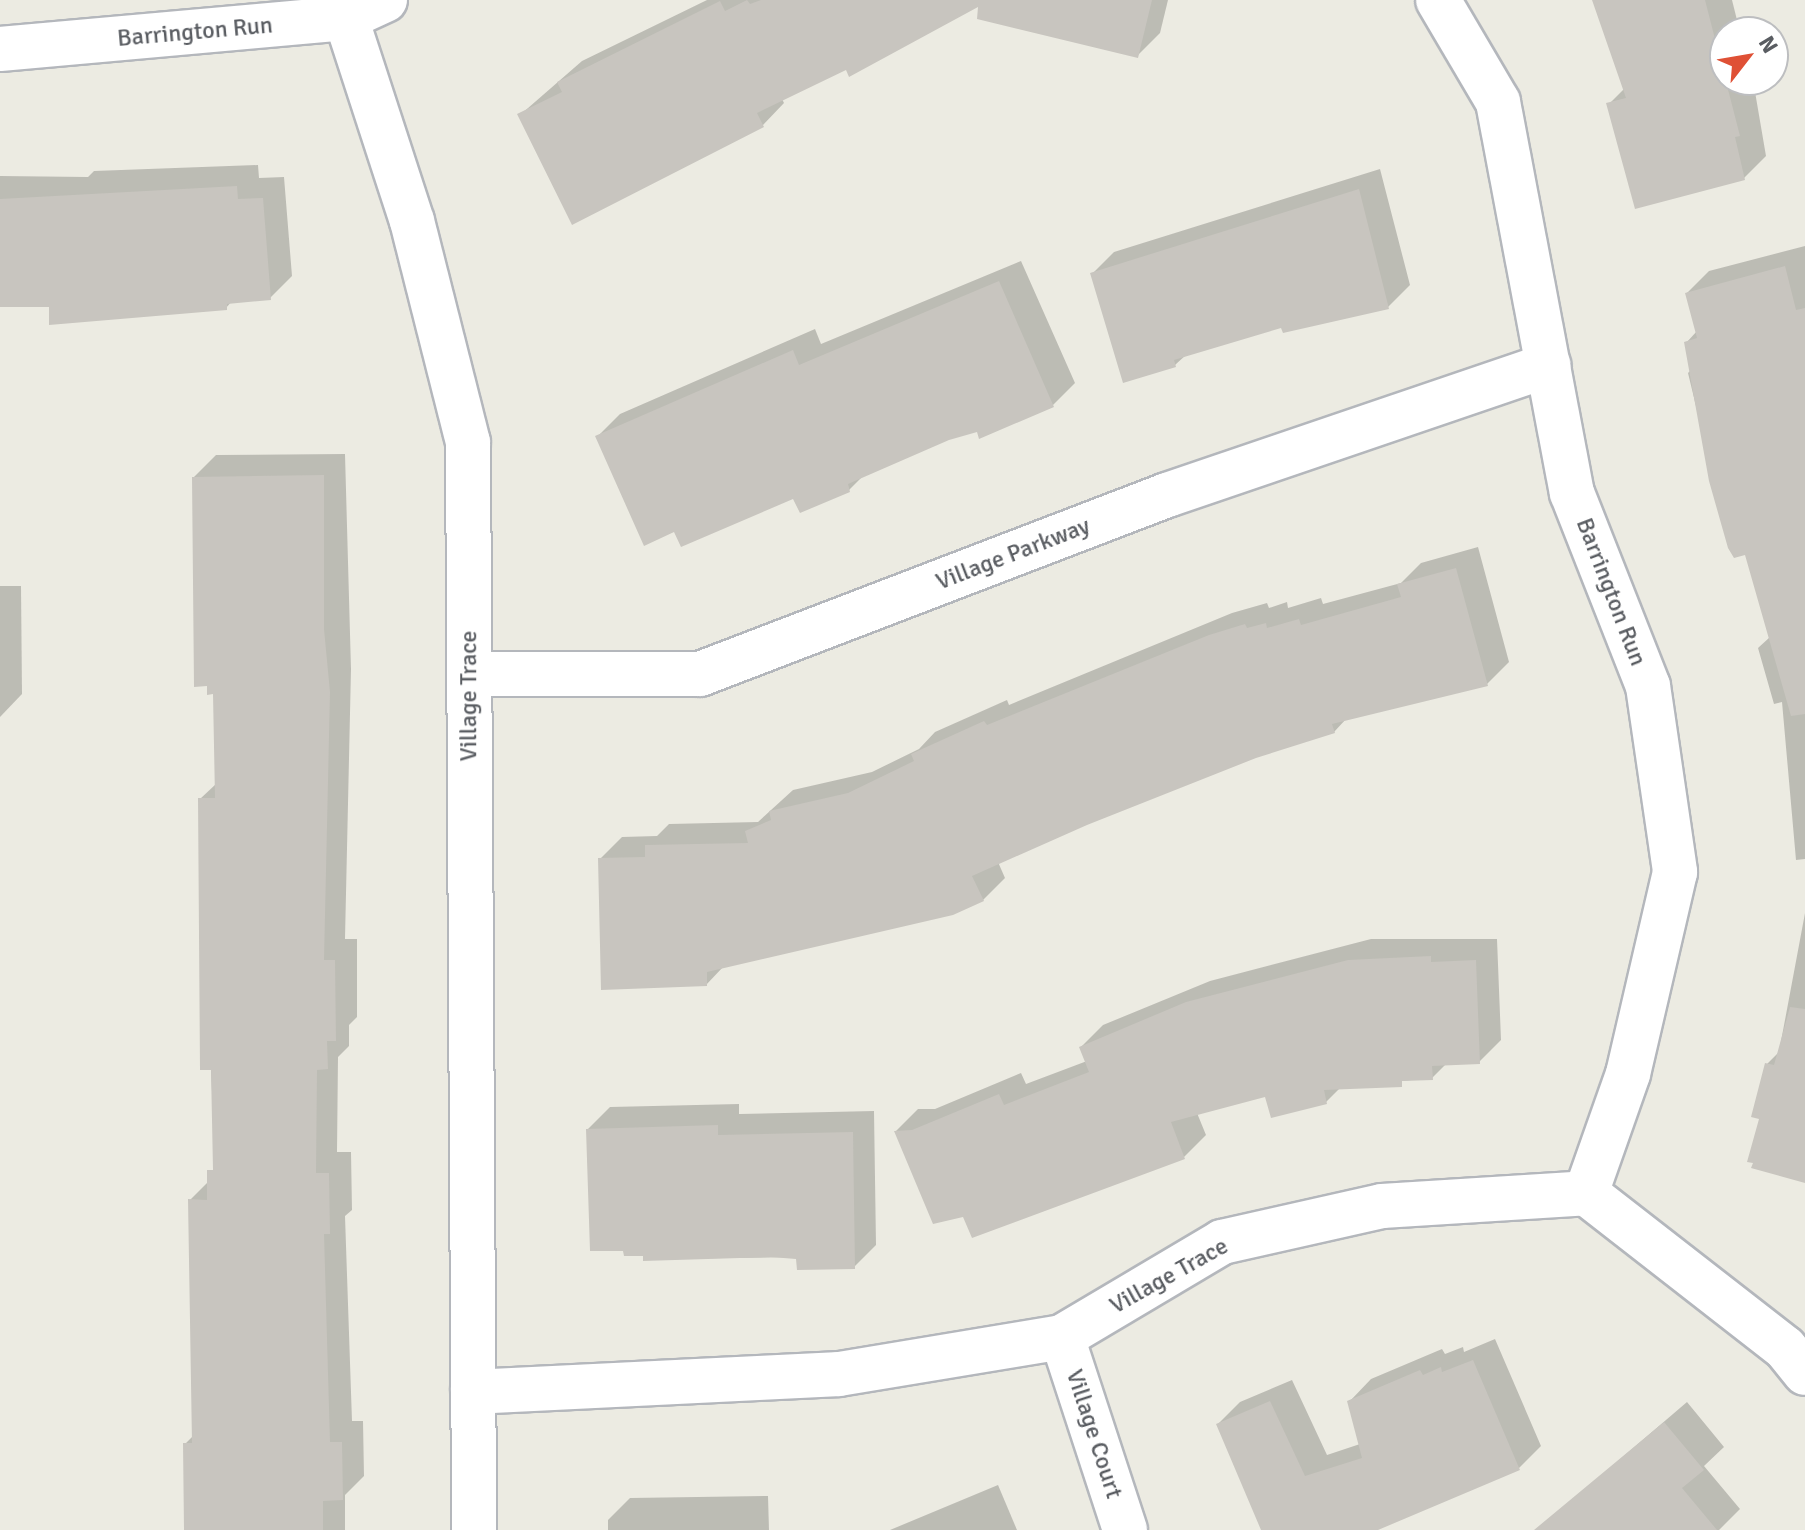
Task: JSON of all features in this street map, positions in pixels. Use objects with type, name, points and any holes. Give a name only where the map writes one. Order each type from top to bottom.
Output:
[{"type":"street","name":"Barrington Run","points":[[0,49],[346,18],[385,0]]},
{"type":"street","name":"Barrington Run","points":[[1438,0],[1498,102],[1572,493],[1648,686],[1675,872],[1628,1074],[1586,1193]]},
{"type":"street","name":"Village Trace","points":[[346,18],[412,221],[468,442],[474,1530]]},
{"type":"street","name":"Village Parkway","points":[[469,674],[700,674],[1167,495],[1548,365]]},
{"type":"street","name":"Village Trace","points":[[473,1392],[839,1374],[1062,1337],[1222,1242],[1382,1206],[1586,1193]]},
{"type":"street","points":[[1586,1193],[1785,1348],[1805,1373]]},
{"type":"street","name":"Village Court","points":[[1062,1337],[1125,1530]]},
{"type":"building","points":[[747,0],[750,4],[761,0],[1152,0],[1138,58],[977,19],[978,7],[849,77],[846,70],[757,113],[764,127],[572,225],[517,114],[562,92],[557,82],[720,1],[725,11]]},
{"type":"building","points":[[1592,0],[1705,0],[1709,16],[1709,96],[1730,96],[1740,136],[1735,137],[1745,180],[1635,209],[1606,103],[1626,98]]},
{"type":"building","points":[[237,186],[238,199],[263,198],[271,300],[227,304],[227,310],[49,325],[49,307],[0,307],[0,199]]},
{"type":"building","points":[[1359,189],[1389,309],[1283,333],[1281,328],[1174,360],[1176,367],[1123,383],[1090,273]]},
{"type":"building","points":[[1785,266],[1796,310],[1805,308],[1805,714],[1791,716],[1745,555],[1734,558],[1728,548],[1709,481],[1684,342],[1697,338],[1685,293]]},
{"type":"building","points":[[999,281],[1054,407],[979,439],[977,432],[949,440],[848,484],[850,492],[800,513],[793,499],[681,547],[674,532],[644,546],[595,436],[793,350],[799,365]]},
{"type":"building","points":[[324,475],[324,629],[330,692],[324,960],[335,960],[336,1041],[327,1041],[328,1069],[317,1070],[316,1173],[329,1173],[330,1234],[324,1234],[330,1442],[342,1442],[343,1500],[323,1501],[323,1530],[184,1530],[183,1443],[192,1443],[188,1199],[207,1200],[207,1170],[213,1170],[211,1070],[200,1070],[198,798],[215,798],[213,694],[207,695],[207,686],[194,687],[192,477]]},
{"type":"building","points":[[1456,568],[1488,686],[1332,724],[1335,733],[1256,758],[1087,825],[972,876],[984,901],[953,915],[707,972],[707,986],[601,990],[598,858],[645,857],[645,845],[748,843],[745,831],[771,820],[769,811],[848,793],[914,761],[911,754],[984,721],[987,725],[1209,635],[1245,624],[1247,628],[1266,623],[1267,628],[1299,619],[1301,625],[1401,597],[1397,584]]},
{"type":"building","points":[[1431,956],[1431,962],[1476,960],[1480,1064],[1432,1066],[1433,1080],[1402,1081],[1402,1087],[1324,1090],[1327,1104],[1271,1118],[1265,1097],[1171,1122],[1185,1159],[972,1238],[963,1217],[933,1224],[894,1131],[912,1130],[999,1094],[1004,1105],[1089,1072],[1079,1047],[1186,1002],[1348,960]]},
{"type":"building","points":[[1790,1007],[1805,1009],[1805,1183],[1751,1168],[1753,1163],[1747,1162],[1759,1119],[1751,1117],[1765,1063],[1774,1065]]},
{"type":"building","points":[[718,1125],[718,1135],[853,1132],[855,1269],[797,1270],[796,1259],[771,1257],[643,1261],[643,1256],[624,1256],[623,1251],[590,1251],[586,1129]]},
{"type":"building","points":[[1473,1360],[1520,1470],[1378,1530],[1261,1530],[1216,1424],[1270,1401],[1305,1476],[1362,1458],[1347,1401],[1420,1370],[1423,1375],[1441,1367],[1442,1372]]},
{"type":"building","points":[[1664,1422],[1704,1470],[1682,1488],[1717,1530],[1534,1530]]}]
